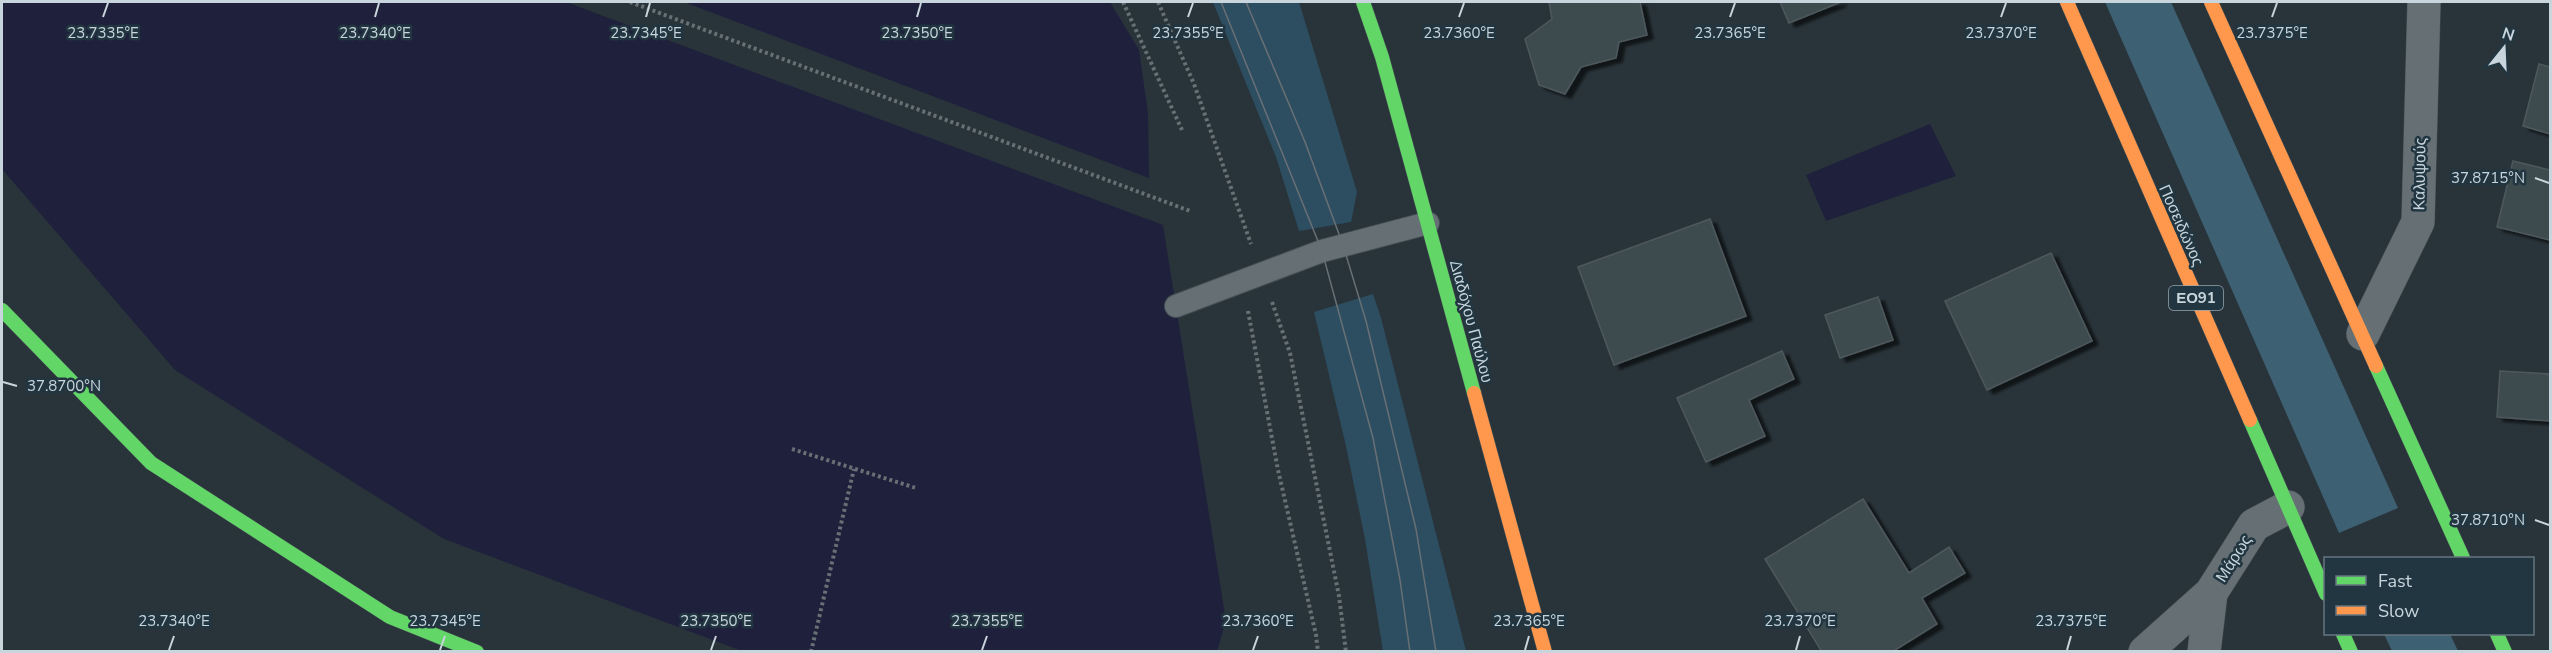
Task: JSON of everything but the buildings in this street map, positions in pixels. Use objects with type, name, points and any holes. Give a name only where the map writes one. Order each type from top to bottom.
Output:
[{"type":"main road","name":"Διαδόχου Παύλου","points":[[1363,2],[1382,57],[1545,651]]},
{"type":"main road","name":"Ποσειδώνος","points":[[2067,2],[2324,592]]},
{"type":"main road","points":[[2211,2],[2463,557]]},
{"type":"main road","points":[[2,310],[151,463],[390,617],[477,651]]},
{"type":"main road","points":[[2344,635],[2351,651]]},
{"type":"main road","points":[[2498,635],[2505,651]]},
{"type":"street","name":"Καλυψούς","points":[[2363,334],[2418,222],[2424,2]]},
{"type":"street","name":"Μάρως","points":[[2145,651],[2211,593],[2254,525],[2288,507]]},
{"type":"street","name":"Μάρως","points":[[2204,651],[2211,593]]},
{"type":"lane","points":[[1176,306],[1262,275],[1322,250],[1428,223]]},
{"type":"path","points":[[630,2],[1190,211]]},
{"type":"path","points":[[1123,2],[1182,130]]},
{"type":"path","points":[[1158,2],[1194,84],[1290,353],[1339,596],[1346,651]]},
{"type":"path","points":[[1248,310],[1278,470],[1318,651]]},
{"type":"path","points":[[792,449],[916,488]]},
{"type":"path","points":[[811,651],[854,469]]},
{"type":"shaded area","points":[[2,2],[566,2],[1163,225],[1226,621],[1217,651],[742,651],[444,539],[175,370],[2,169]]},
{"type":"shaded area","points":[[684,2],[1110,2],[1139,50],[1148,113],[1149,178]]},
{"type":"shaded area","points":[[1213,2],[1299,2],[1357,192],[1351,222],[1299,231],[1276,157]]},
{"type":"shaded area","points":[[2105,2],[2171,2],[2398,508],[2339,533]]},
{"type":"shaded area","points":[[1930,124],[1956,176],[1826,221],[1806,175]]},
{"type":"shaded area","points":[[1373,294],[1466,651],[1383,651],[1365,539],[1346,446],[1314,312]]},
{"type":"shaded area","points":[[2384,635],[2450,635],[2458,651],[2392,651]]},
{"type":"tram line","points":[[1221,2],[1322,251],[1373,438],[1400,580],[1410,652]]},
{"type":"tram line","points":[[1246,2],[1305,142],[1343,245],[1366,321],[1416,529],[1436,652]]},
{"type":"traffic: fast","points":[[1363,2],[1382,57],[1474,393]]},
{"type":"traffic: fast","points":[[2,310],[151,463],[390,617],[477,652]]},
{"type":"traffic: fast","points":[[2376,366],[2463,557]]},
{"type":"traffic: fast","points":[[2250,420],[2324,589]]},
{"type":"traffic: fast","points":[[2343,635],[2351,652]]},
{"type":"traffic: fast","points":[[2497,635],[2505,652]]},
{"type":"traffic: slow","points":[[2067,2],[2250,420]]},
{"type":"traffic: slow","points":[[2211,2],[2376,366]]},
{"type":"traffic: slow","points":[[1474,393],[1545,652]]}]
